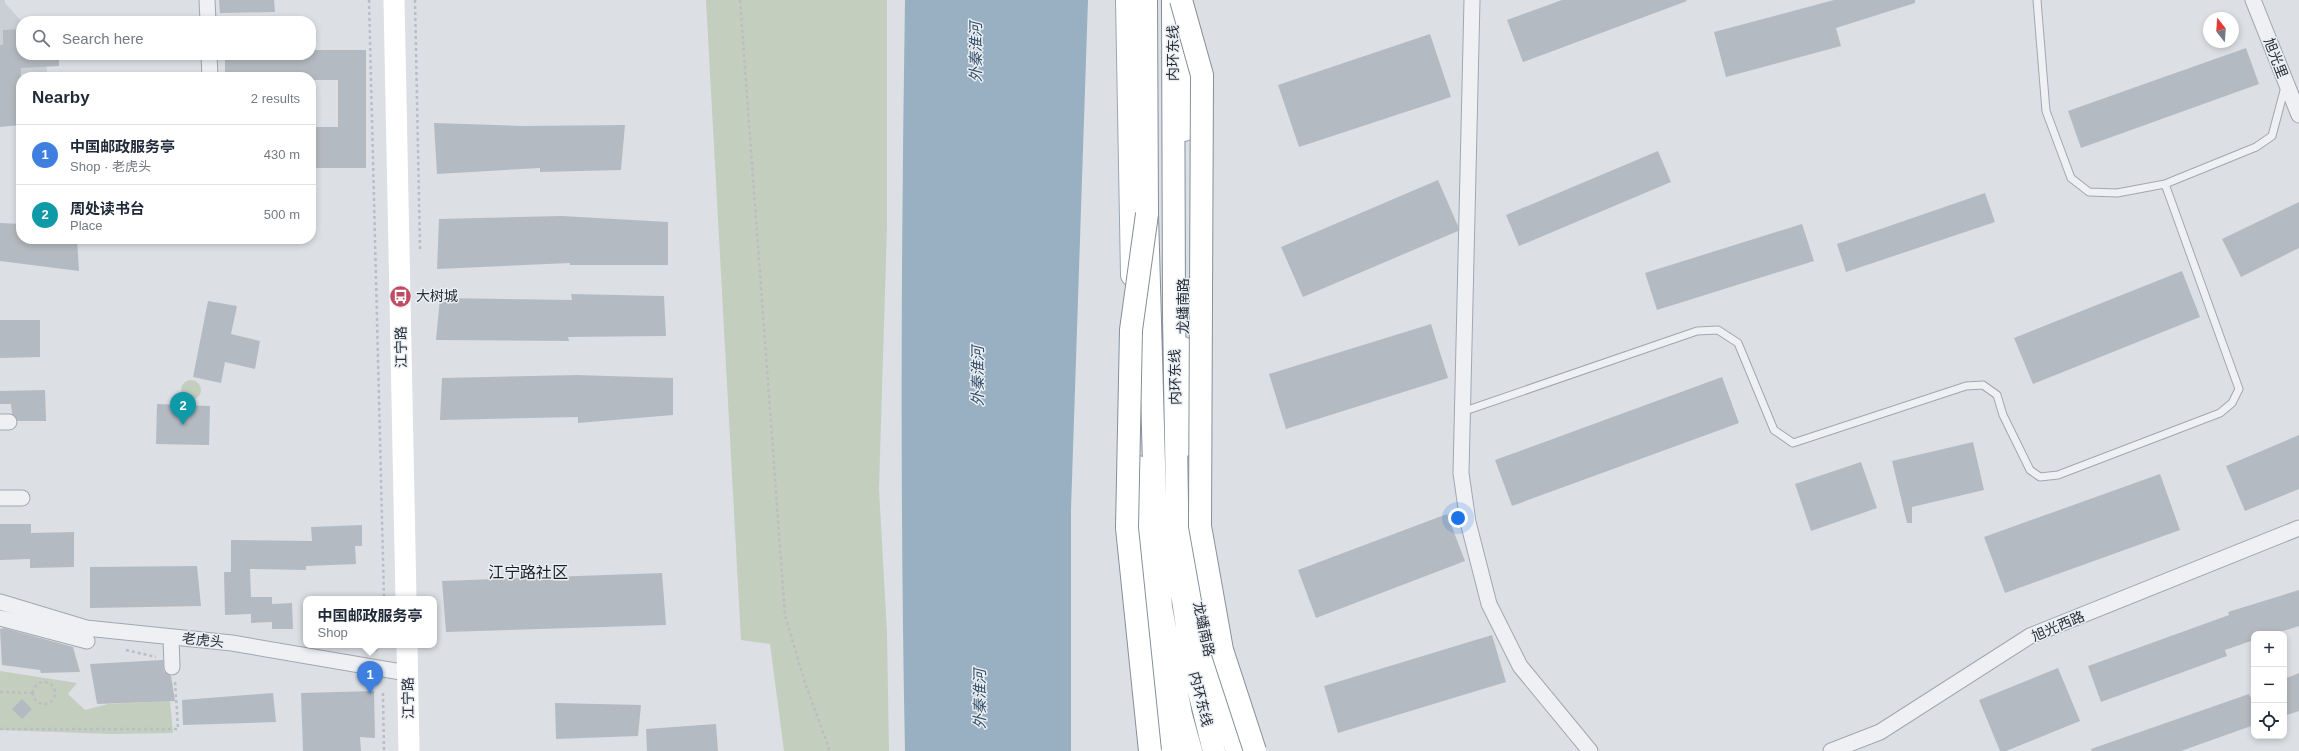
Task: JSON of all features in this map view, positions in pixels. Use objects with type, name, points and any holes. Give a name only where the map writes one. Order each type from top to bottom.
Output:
[{"type":"main road","points":[[1127,0],[1129,147],[1140,540],[1166,722],[1173,751]]},
{"type":"main road","points":[[1131,0],[1146,76]]},
{"type":"main road","name":"内环东线","points":[[1146,0],[1147,214],[1155,501],[1161,607],[1181,715],[1191,751]]},
{"type":"main road","name":"内环东线","points":[[1173,0],[1174,314],[1178,566],[1192,667],[1214,751]]},
{"type":"main road","points":[[1182,0],[1202,75],[1200,526],[1222,650],[1255,751]]},
{"type":"main road","name":"龙蟠南路","points":[[1185,0],[1183,346],[1191,436],[1195,586],[1217,690],[1237,751]]},
{"type":"main road","points":[[1147,214],[1131,330],[1128,528],[1150,751]]},
{"type":"street","points":[[207,0],[208,16]]},
{"type":"street","name":"江宁路","points":[[394,0],[406,596]]},
{"type":"street","points":[[1472,0],[1461,473],[1468,522],[1489,604],[1520,666],[1590,751]]},
{"type":"street","name":"旭光里","points":[[2253,0],[2299,115]]},
{"type":"street","points":[[209,60],[210,72]]},
{"type":"street","points":[[0,498],[22,498]]},
{"type":"street","name":"旭光西路","points":[[1831,751],[1880,732],[2030,636],[2299,528]]},
{"type":"street","name":"老虎头","points":[[0,602],[86,628],[232,643],[407,672]]},
{"type":"street","points":[[0,618],[87,641]]},
{"type":"street","points":[[171,637],[172,664]]},
{"type":"street","name":"江宁路","points":[[407,648],[408,751]]},
{"type":"lane","points":[[2037,0],[2046,111],[2070,178],[2089,192],[2117,193],[2165,184],[2256,147],[2272,136],[2286,84]]},
{"type":"lane","points":[[1462,412],[1697,331],[1718,330],[1738,343],[1774,430],[1793,443],[1966,386],[1983,385],[1997,395],[2003,415],[2030,470],[2040,477],[2058,475],[2220,413],[2232,403],[2239,389],[2165,184]]},
{"type":"path","points":[[369,0],[384,596]]},
{"type":"path","points":[[740,0],[785,615],[805,683],[829,748],[828,751]]},
{"type":"path","points":[[0,729],[178,729],[176,687],[172,664],[125,650]]},
{"type":"path","points":[[45,683],[52,686],[55,695],[49,703],[41,704],[36,700],[34,693],[39,684],[45,683]]},
{"type":"path","points":[[0,692],[34,693]]},
{"type":"path","points":[[383,693],[384,751]]},
{"type":"shaded area","points":[[0,0],[5,0],[5,3],[17,16],[16,60],[46,60],[47,72],[16,72],[16,74],[0,75]]},
{"type":"green space","points":[[706,0],[887,0],[887,226],[879,489],[887,633],[889,751],[784,751],[770,644],[741,640]]},
{"type":"green space","points":[[191,380],[198,383],[201,390],[198,397],[191,400],[184,397],[181,390],[184,383]]},
{"type":"green space","points":[[0,671],[77,683],[68,694],[85,710],[108,704],[170,701],[173,733],[111,734],[0,730]]},
{"type":"water","name":"外秦淮河","points":[[905,0],[1088,0],[1071,509],[1071,751],[905,751],[902,563],[902,376]]},
{"type":"building","points":[[219,0],[274,0],[275,12],[220,13]]},
{"type":"building","points":[[1562,0],[1687,1],[1523,62],[1507,20]]},
{"type":"building","points":[[1834,0],[1915,0],[1915,3],[1836,28],[1841,46],[1726,77],[1714,32]]},
{"type":"building","points":[[16,29],[16,60],[59,60],[59,66],[21,68],[21,72],[16,72],[16,125],[0,127],[0,45],[3,45],[3,30]]},
{"type":"building","points":[[1430,34],[1451,97],[1299,147],[1278,85]]},
{"type":"building","points":[[2246,48],[2259,84],[2081,148],[2068,111]]},
{"type":"building","points":[[316,50],[366,50],[366,168],[316,168],[316,127],[338,127],[338,80],[316,80],[316,72],[225,72],[225,60],[316,60]]},
{"type":"building","points":[[434,123],[522,126],[625,125],[621,170],[540,172],[540,168],[437,174]]},
{"type":"building","points":[[1658,151],[1671,182],[1519,246],[1506,215]]},
{"type":"building","points":[[1438,180],[1458,226],[1458,231],[1303,297],[1281,247]]},
{"type":"building","points":[[1985,193],[1995,222],[1846,272],[1837,244]]},
{"type":"building","points":[[2299,202],[2299,248],[2241,277],[2222,239]]},
{"type":"building","points":[[562,216],[668,222],[668,265],[570,265],[570,263],[437,269],[439,219]]},
{"type":"building","points":[[0,223],[16,224],[16,244],[77,244],[79,271],[0,261]]},
{"type":"building","points":[[1802,224],[1814,261],[1657,310],[1645,273]]},
{"type":"building","points":[[2182,271],[2200,317],[2033,384],[2014,338]]},
{"type":"building","points":[[571,294],[664,296],[666,336],[568,337],[569,341],[436,340],[440,298],[572,300]]},
{"type":"building","points":[[208,301],[237,306],[231,334],[260,341],[255,369],[225,362],[221,383],[193,377]]},
{"type":"building","points":[[0,320],[40,320],[40,357],[0,358]]},
{"type":"building","points":[[1431,324],[1448,378],[1286,429],[1269,374]]},
{"type":"building","points":[[577,375],[673,378],[673,415],[578,423],[578,417],[440,420],[442,378]]},
{"type":"building","points":[[1722,377],[1739,423],[1512,506],[1495,460]]},
{"type":"building","points":[[45,390],[46,421],[18,421],[12,414],[11,404],[0,404],[0,391]]},
{"type":"building","points":[[157,404],[210,406],[209,445],[156,444]]},
{"type":"building","points":[[2299,435],[2299,489],[2245,511],[2226,466]]},
{"type":"building","points":[[1973,442],[1984,490],[1912,507],[1912,523],[1907,523],[1892,461]]},
{"type":"building","points":[[1861,462],[1877,508],[1811,531],[1795,484]]},
{"type":"building","points":[[2160,474],[2180,530],[2005,593],[1984,537]]},
{"type":"building","points":[[1447,514],[1465,561],[1316,618],[1298,570]]},
{"type":"building","points":[[0,524],[31,524],[31,533],[74,532],[74,567],[30,568],[30,559],[0,560]]},
{"type":"building","points":[[362,525],[362,546],[355,546],[356,564],[306,566],[306,570],[250,569],[251,597],[272,597],[272,604],[292,603],[293,629],[272,629],[272,622],[251,623],[251,614],[225,615],[224,572],[231,572],[231,540],[312,541],[311,527]]},
{"type":"building","points":[[197,566],[201,606],[90,608],[90,567]]},
{"type":"building","points":[[662,573],[666,625],[446,632],[442,581]]},
{"type":"building","points":[[2299,590],[2299,626],[2283,631],[2251,631],[2251,641],[2225,650],[2227,656],[2101,702],[2088,666],[2229,615],[2228,612]]},
{"type":"building","points":[[4,628],[73,647],[80,672],[41,673],[40,670],[2,665],[0,629]]},
{"type":"building","points":[[1492,635],[1506,682],[1338,733],[1324,686]]},
{"type":"building","points":[[163,660],[164,671],[171,676],[175,701],[97,704],[90,664]]},
{"type":"building","points":[[2058,668],[2080,721],[2006,751],[2000,751],[1979,700]]},
{"type":"building","points":[[2299,673],[2299,711],[2287,715],[2287,703],[2287,678]]},
{"type":"building","points":[[374,691],[375,738],[360,737],[361,751],[303,751],[301,693]]},
{"type":"building","points":[[273,693],[276,722],[183,725],[182,700]]},
{"type":"building","points":[[2249,694],[2251,699],[2251,726],[2181,751],[2092,751],[2091,749]]},
{"type":"building","points":[[22,699],[32,709],[22,719],[12,709]]},
{"type":"building","points":[[555,703],[641,705],[638,736],[556,739]]},
{"type":"building","points":[[716,724],[718,751],[647,751],[646,729]]},
{"type":"place","name":"大树城","points":[[400,296]]},
{"type":"place","name":"周处读书台","points":[[183,425]]},
{"type":"place","name":"中国邮政服务亭","points":[[370,694]]},
{"type":"district","name":"江宁路社区","points":[[528,572]]}]
